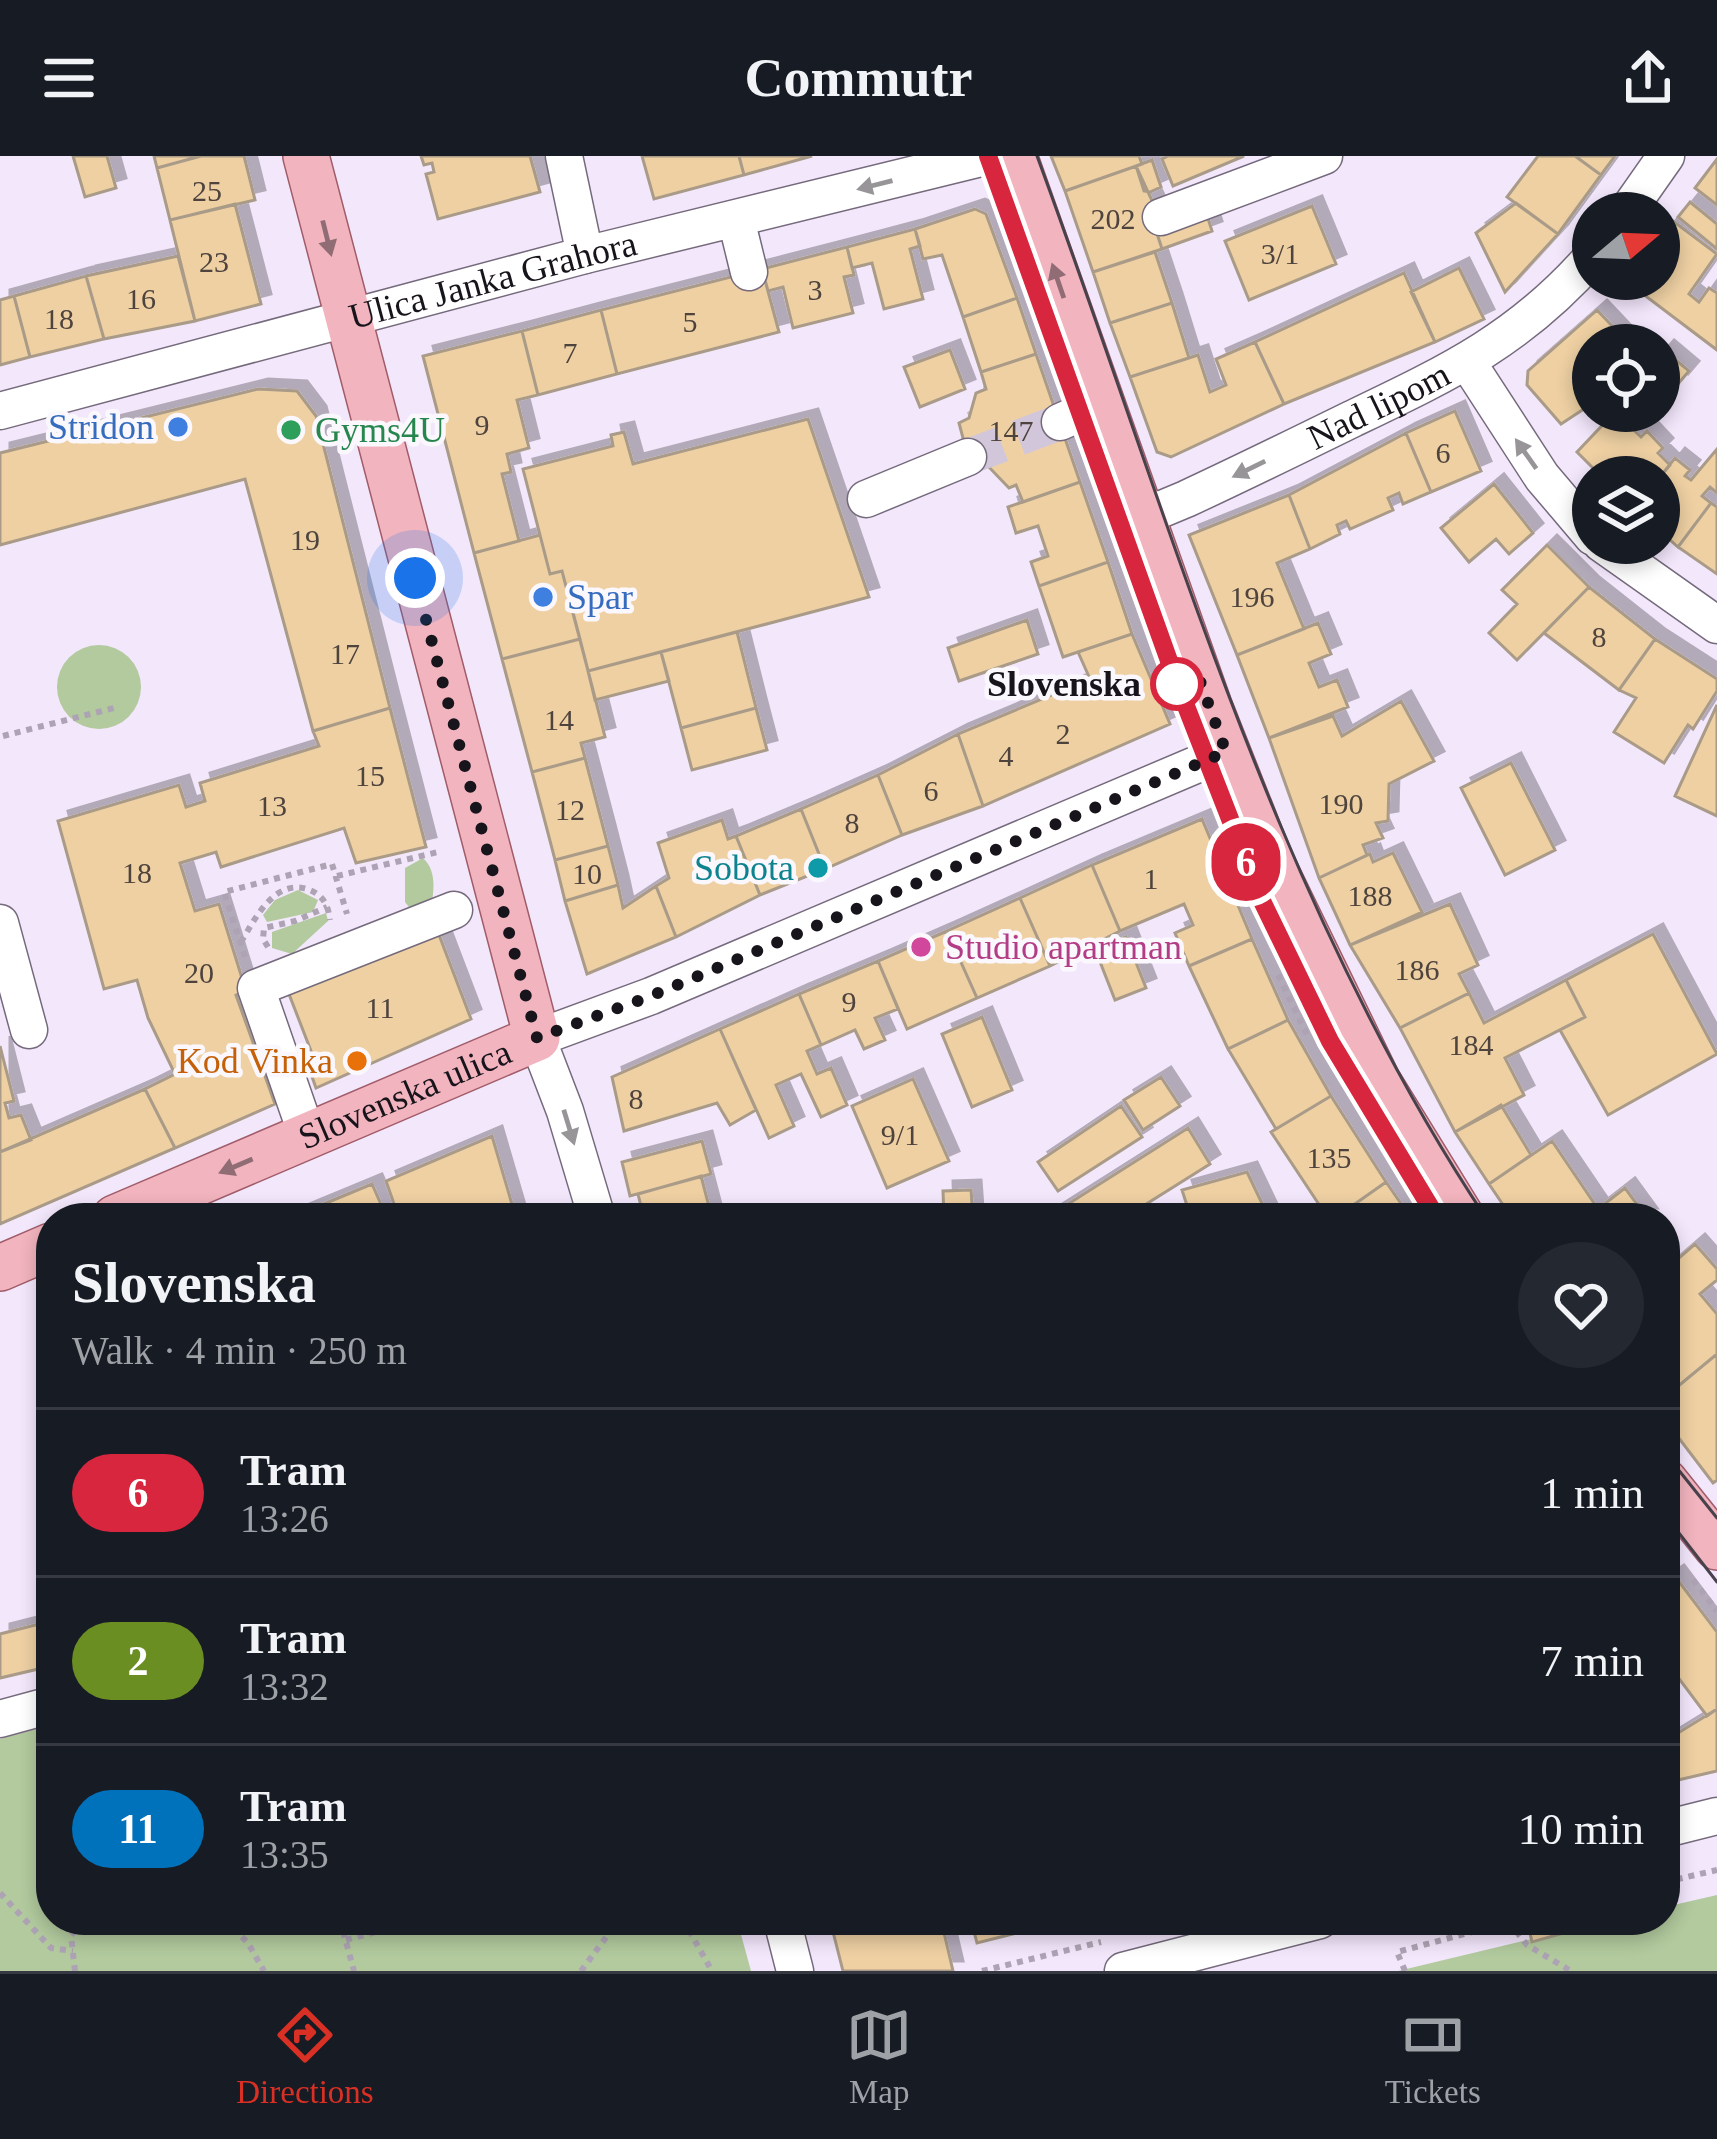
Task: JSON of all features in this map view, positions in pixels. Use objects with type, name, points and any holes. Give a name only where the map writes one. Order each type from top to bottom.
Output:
[{"type":"main road","points":[[306,156],[537,1038]]},
{"type":"main road","points":[[1014,156],[1226,752],[1279,881],[1377,1080],[1453,1203]]},
{"type":"main road","name":"Slovenska ulica","points":[[150,1203],[537,1038]]},
{"type":"main road","points":[[0,1268],[36,1252]]},
{"type":"main road","points":[[1680,1500],[1717,1546]]},
{"type":"street","points":[[563,156],[585,255]]},
{"type":"street","name":"Ulica Janka Grahora","points":[[0,411],[585,255],[989,156]]},
{"type":"street","points":[[1161,217],[1324,156]]},
{"type":"street","points":[[1641,192],[1666,156]]},
{"type":"street","points":[[736,219],[749,272]]},
{"type":"street","name":"Nad lipom","points":[[1138,511],[1186,499],[1468,363],[1528,321],[1572,280]]},
{"type":"street","points":[[1468,363],[1542,477],[1572,512]]},
{"type":"street","points":[[866,499],[968,457]]},
{"type":"street","points":[[1631,564],[1717,625]]},
{"type":"street","name":"Slovenska ulica","points":[[537,1038],[651,996],[1226,752]]},
{"type":"street","points":[[307,1135],[256,988],[340,940],[454,910]]},
{"type":"street","points":[[0,923],[29,1030]]},
{"type":"street","points":[[537,1038],[592,1203]]},
{"type":"street","points":[[0,1719],[36,1710]]},
{"type":"street","points":[[1680,1825],[1717,1816]]},
{"type":"street","points":[[786,1935],[795,1971]]},
{"type":"street","points":[[1121,1954],[1232,1935]]},
{"type":"path","points":[[3,736],[118,707]]},
{"type":"path","points":[[336,876],[439,852]]},
{"type":"path","points":[[256,988],[224,892],[332,864],[340,940]]},
{"type":"path","points":[[241,942],[267,904],[291,887],[316,893],[340,940]]},
{"type":"path","points":[[272,955],[263,939],[265,928],[327,907]]},
{"type":"path","points":[[1680,1879],[1717,1870]]},
{"type":"path","points":[[2,1900],[36,1934]]},
{"type":"path","points":[[37,1935],[50,1948],[73,1951]]},
{"type":"path","points":[[71,1935],[75,1971]]},
{"type":"path","points":[[240,1935],[263,1971]]},
{"type":"path","points":[[344,1935],[354,1971]]},
{"type":"path","points":[[346,1940],[364,1935]]},
{"type":"path","points":[[581,1971],[608,1935]]},
{"type":"path","points":[[692,1935],[712,1971]]},
{"type":"path","points":[[1405,1971],[1397,1952],[1461,1935]]},
{"type":"path","points":[[1521,1935],[1527,1945],[1571,1971]]},
{"type":"path","points":[[982,1971],[1121,1954]]},
{"type":"green space","points":[[99,645],[129,657],[141,687],[129,717],[99,729],[69,717],[57,687],[69,657]]},
{"type":"green space","points":[[423,858],[432,873],[432,903],[412,911],[405,902],[405,868]]},
{"type":"green space","points":[[298,890],[318,900],[313,912],[267,922],[263,915],[275,900]]},
{"type":"green space","points":[[326,913],[328,921],[292,954],[272,948],[272,932]]},
{"type":"green space","points":[[36,1729],[36,1935],[741,1935],[751,1971],[0,1971],[0,1739]]},
{"type":"green space","points":[[1717,1895],[1717,1971],[1398,1971],[1548,1935],[1680,1935],[1680,1904]]},
{"type":"building","points":[[73,156],[107,156],[116,188],[85,197]]},
{"type":"building","points":[[154,156],[201,156],[157,168]]},
{"type":"building","points":[[201,156],[244,156],[255,200],[170,220],[157,168]]},
{"type":"building","points":[[421,156],[530,156],[540,192],[438,219],[426,174],[434,172],[432,163],[424,165]]},
{"type":"building","points":[[642,156],[739,156],[744,175],[654,199]]},
{"type":"building","points":[[739,156],[812,156],[744,175]]},
{"type":"building","points":[[1051,156],[1139,156],[1142,164],[1065,191]]},
{"type":"building","points":[[1244,156],[1173,186],[1162,159]]},
{"type":"building","points":[[1538,156],[1575,156],[1601,175],[1589,192],[1572,192],[1572,215],[1558,234],[1507,197]]},
{"type":"building","points":[[1575,156],[1615,156],[1601,175]]},
{"type":"building","points":[[1717,159],[1717,205],[1695,188]]},
{"type":"building","points":[[1152,160],[1161,187],[1150,192],[1144,191],[1136,166]]},
{"type":"building","points":[[1136,166],[1155,207],[1149,209],[1162,249],[1093,272],[1065,191]]},
{"type":"building","points":[[1690,202],[1717,224],[1717,249],[1680,219]]},
{"type":"building","points":[[1516,203],[1558,234],[1505,292],[1476,233]]},
{"type":"building","points":[[235,204],[261,304],[195,321],[170,220]]},
{"type":"building","points":[[1312,206],[1336,264],[1249,300],[1225,241]]},
{"type":"building","points":[[975,209],[986,214],[1017,298],[963,317],[942,255],[923,259],[915,229]]},
{"type":"building","points":[[1206,212],[1212,231],[1162,249],[1155,227]]},
{"type":"building","points":[[1680,226],[1717,254],[1689,294],[1699,302],[1709,288],[1717,293],[1717,350],[1651,300],[1680,300]]},
{"type":"building","points":[[915,229],[920,246],[910,249],[923,299],[884,309],[872,263],[852,268],[847,247]]},
{"type":"building","points":[[847,247],[854,275],[844,277],[853,313],[793,328],[783,287],[768,291],[762,269]]},
{"type":"building","points":[[1155,252],[1172,303],[1110,323],[1093,272]]},
{"type":"building","points":[[178,256],[195,321],[104,339],[86,276]]},
{"type":"building","points":[[1459,268],[1484,319],[1435,342],[1411,292]]},
{"type":"building","points":[[762,269],[779,332],[617,374],[601,310]]},
{"type":"building","points":[[1404,273],[1435,342],[1284,404],[1255,342]]},
{"type":"building","points":[[86,276],[104,339],[30,357],[14,296]]},
{"type":"building","points":[[14,296],[30,357],[0,365],[0,300]]},
{"type":"building","points":[[1017,298],[1036,354],[981,372],[963,317]]},
{"type":"building","points":[[1172,303],[1189,358],[1130,377],[1110,323]]},
{"type":"building","points":[[601,310],[617,374],[538,395],[522,331]]},
{"type":"building","points":[[1597,310],[1610,324],[1581,324]]},
{"type":"building","points":[[522,331],[538,395],[517,400],[529,448],[507,454],[511,472],[502,474],[519,541],[474,553],[423,356]]},
{"type":"building","points":[[1572,332],[1572,417],[1561,424],[1527,385],[1528,371]]},
{"type":"building","points":[[1255,342],[1284,404],[1171,457],[1157,452],[1130,377],[1198,355],[1210,392],[1226,385],[1216,359]]},
{"type":"building","points":[[950,350],[965,389],[920,407],[904,367]]},
{"type":"building","points":[[1036,354],[1080,482],[1023,502],[1016,485],[1009,488],[986,464],[978,468],[968,457],[959,423],[969,418],[976,393],[986,389],[981,372]]},
{"type":"building","points":[[258,389],[297,391],[316,416],[390,708],[313,731],[245,479],[0,545],[0,453]]},
{"type":"building","points":[[1455,411],[1481,471],[1431,492],[1406,433]]},
{"type":"building","points":[[808,419],[869,597],[588,671],[562,571],[550,574],[523,469],[613,446],[611,435],[624,432],[633,464]]},
{"type":"building","points":[[1596,432],[1636,432],[1641,437],[1648,432],[1663,448],[1658,453],[1661,456],[1581,456],[1577,452]]},
{"type":"building","points":[[1406,433],[1431,492],[1403,504],[1399,493],[1388,498],[1393,510],[1350,529],[1346,521],[1337,525],[1340,534],[1310,549],[1289,495]]},
{"type":"building","points":[[1717,449],[1717,493],[1710,487],[1702,496],[1711,503],[1680,544],[1680,462],[1690,470],[1685,476],[1691,480]]},
{"type":"building","points":[[1080,482],[1108,562],[1039,586],[1031,562],[1048,556],[1038,526],[1016,533],[1008,507]]},
{"type":"building","points":[[1494,484],[1533,533],[1509,554],[1496,539],[1469,562],[1441,528]]},
{"type":"building","points":[[1289,495],[1310,549],[1277,563],[1304,629],[1237,655],[1189,535]]},
{"type":"building","points":[[1711,503],[1717,507],[1717,574],[1680,544]]},
{"type":"building","points":[[540,535],[550,574],[562,571],[580,639],[502,659],[474,553]]},
{"type":"building","points":[[1547,545],[1589,587],[1517,660],[1489,633],[1517,604],[1502,590]]},
{"type":"building","points":[[1108,562],[1132,634],[1063,657],[1039,586]]},
{"type":"building","points":[[1589,587],[1655,639],[1619,690],[1544,633]]},
{"type":"building","points":[[1027,620],[1038,654],[959,681],[948,648]]},
{"type":"building","points":[[1318,623],[1331,654],[1309,663],[1319,687],[1337,680],[1348,707],[1269,738],[1237,655]]},
{"type":"building","points":[[737,632],[756,708],[681,728],[661,652]]},
{"type":"building","points":[[1132,634],[1170,724],[983,806],[958,734],[1090,679],[1078,652]]},
{"type":"building","points":[[580,639],[605,737],[581,743],[585,758],[532,772],[502,659]]},
{"type":"building","points":[[1655,639],[1717,679],[1717,691],[1664,763],[1614,732],[1636,698],[1619,690]]},
{"type":"building","points":[[661,652],[669,681],[595,700],[588,671]]},
{"type":"building","points":[[1401,701],[1434,761],[1389,784],[1388,821],[1376,823],[1383,838],[1363,845],[1367,855],[1319,878],[1269,738],[1333,716],[1342,736]]},
{"type":"building","points":[[1717,705],[1717,816],[1675,796]]},
{"type":"building","points":[[390,708],[426,847],[356,863],[344,828],[221,867],[216,852],[180,863],[195,911],[219,904],[246,991],[236,995],[275,1104],[175,1148],[145,1089],[175,1074],[148,1018],[137,980],[104,989],[58,821],[179,785],[186,807],[205,801],[200,783],[319,746],[313,731]]},
{"type":"building","points":[[756,708],[767,750],[692,770],[681,728]]},
{"type":"building","points":[[958,734],[983,806],[902,835],[878,775]]},
{"type":"building","points":[[585,758],[608,846],[555,860],[532,772]]},
{"type":"building","points":[[1511,763],[1555,850],[1505,875],[1461,788]]},
{"type":"building","points":[[878,775],[902,835],[825,869],[801,809]]},
{"type":"building","points":[[801,809],[825,869],[760,895],[736,836]]},
{"type":"building","points":[[1202,819],[1252,939],[1189,966],[1175,933],[1193,925],[1184,904],[1120,931],[1092,865]]},
{"type":"building","points":[[722,820],[728,839],[736,836],[760,895],[676,937],[656,886],[669,878],[658,843]]},
{"type":"building","points":[[608,846],[618,885],[565,901],[555,860]]},
{"type":"building","points":[[1393,853],[1422,912],[1350,945],[1319,878],[1370,854],[1373,862]]},
{"type":"building","points":[[1092,865],[1120,931],[1050,966],[1020,898]]},
{"type":"building","points":[[618,885],[623,908],[656,886],[676,937],[587,974],[565,901]]},
{"type":"building","points":[[1020,898],[1050,966],[977,998],[947,931]]},
{"type":"building","points":[[1450,904],[1478,965],[1459,974],[1469,993],[1400,1028],[1350,945]]},
{"type":"building","points":[[436,927],[471,1019],[316,1088],[304,1054],[311,1051],[289,994]]},
{"type":"building","points":[[947,931],[977,998],[907,1029],[878,961]]},
{"type":"building","points":[[1653,934],[1717,1054],[1608,1115],[1560,1030],[1585,1017],[1566,980]]},
{"type":"building","points":[[1126,937],[1146,988],[1115,1000],[1095,949]]},
{"type":"building","points":[[1252,939],[1288,1020],[1228,1049],[1189,966]]},
{"type":"building","points":[[878,961],[898,1009],[875,1018],[885,1040],[864,1049],[855,1030],[821,1045],[799,994]]},
{"type":"building","points":[[1566,980],[1585,1017],[1505,1058],[1524,1095],[1455,1132],[1400,1028],[1469,993],[1484,1023]]},
{"type":"building","points":[[799,994],[821,1045],[807,1051],[817,1074],[831,1068],[847,1105],[821,1117],[801,1074],[776,1085],[794,1126],[769,1138],[720,1029]]},
{"type":"building","points":[[982,1017],[1012,1090],[972,1107],[942,1034]]},
{"type":"building","points":[[1288,1020],[1331,1096],[1276,1129],[1228,1049]]},
{"type":"building","points":[[720,1029],[756,1110],[730,1125],[717,1103],[624,1131],[612,1077]]},
{"type":"building","points":[[0,1046],[14,1101],[5,1103],[9,1118],[21,1115],[31,1140],[0,1152]]},
{"type":"building","points":[[1161,1077],[1180,1106],[1143,1130],[1124,1100]]},
{"type":"building","points":[[913,1079],[949,1161],[887,1188],[852,1106]]},
{"type":"building","points":[[145,1089],[175,1148],[48,1203],[36,1203],[36,1208],[0,1224],[0,1152]]},
{"type":"building","points":[[1331,1096],[1386,1182],[1356,1203],[1318,1203],[1271,1132]]},
{"type":"building","points":[[1501,1105],[1531,1155],[1489,1184],[1455,1132]]},
{"type":"building","points":[[1121,1106],[1142,1137],[1058,1191],[1038,1162]]},
{"type":"building","points":[[1188,1128],[1210,1164],[1148,1203],[1070,1203]]},
{"type":"building","points":[[492,1136],[512,1203],[394,1203],[386,1181]]},
{"type":"building","points":[[702,1141],[711,1174],[630,1196],[622,1162]]},
{"type":"building","points":[[1552,1141],[1594,1203],[1502,1203],[1489,1184]]},
{"type":"building","points":[[1247,1172],[1262,1203],[1186,1203],[1182,1190]]},
{"type":"building","points":[[701,1176],[708,1203],[640,1203],[638,1194]]},
{"type":"building","points":[[1386,1182],[1401,1203],[1356,1203]]},
{"type":"building","points":[[372,1184],[380,1203],[326,1203]]},
{"type":"building","points":[[1625,1188],[1636,1203],[1606,1203]]},
{"type":"building","points":[[971,1190],[972,1203],[943,1203],[943,1191]]},
{"type":"building","points":[[1695,1244],[1717,1269],[1717,1280],[1700,1294],[1717,1314],[1717,1354],[1680,1385],[1680,1257]]},
{"type":"building","points":[[1717,1354],[1717,1480],[1713,1483],[1680,1440],[1680,1385]]},
{"type":"building","points":[[1680,1583],[1717,1632],[1717,1709],[1707,1716],[1680,1680]]},
{"type":"building","points":[[36,1625],[36,1670],[0,1678],[0,1634]]},
{"type":"building","points":[[1717,1709],[1717,1771],[1680,1780],[1680,1732]]},
{"type":"building","points":[[834,1935],[945,1935],[953,1971],[843,1971]]},
{"type":"building","points":[[975,1935],[1009,1935],[977,1943]]},
{"type":"building","points":[[1530,1935],[1557,1935],[1532,1942]]},
{"type":"tunnel","points":[[968,457],[1060,422]]},
{"type":"tram line","points":[[988,156],[1177,683],[1262,901],[1330,1041],[1428,1203]]},
{"type":"tram line","name":"6","points":[[988,156],[1220,802],[1330,1041],[1427,1203]]},
{"type":"tram line","points":[[1037,156],[1181,565],[1285,835],[1344,966],[1410,1094],[1477,1203]]},
{"type":"tram line","points":[[1680,1472],[1717,1518]]},
{"type":"tram line","points":[[1680,1534],[1717,1582]]},
{"type":"place","name":"Stridon","points":[[178,427]]},
{"type":"place","name":"Gyms4U","points":[[291,430]]},
{"type":"place","name":"Spar","points":[[543,597]]},
{"type":"place","name":"Slovenska","points":[[1177,684]]},
{"type":"place","name":"Sobota","points":[[818,868]]},
{"type":"place","name":"Studio apartman","points":[[921,947]]},
{"type":"place","name":"Kod Vinka","points":[[357,1061]]},
{"type":"route","points":[[415,578],[537,1038],[651,996],[1226,752],[1196,670],[1177,684]]}]
